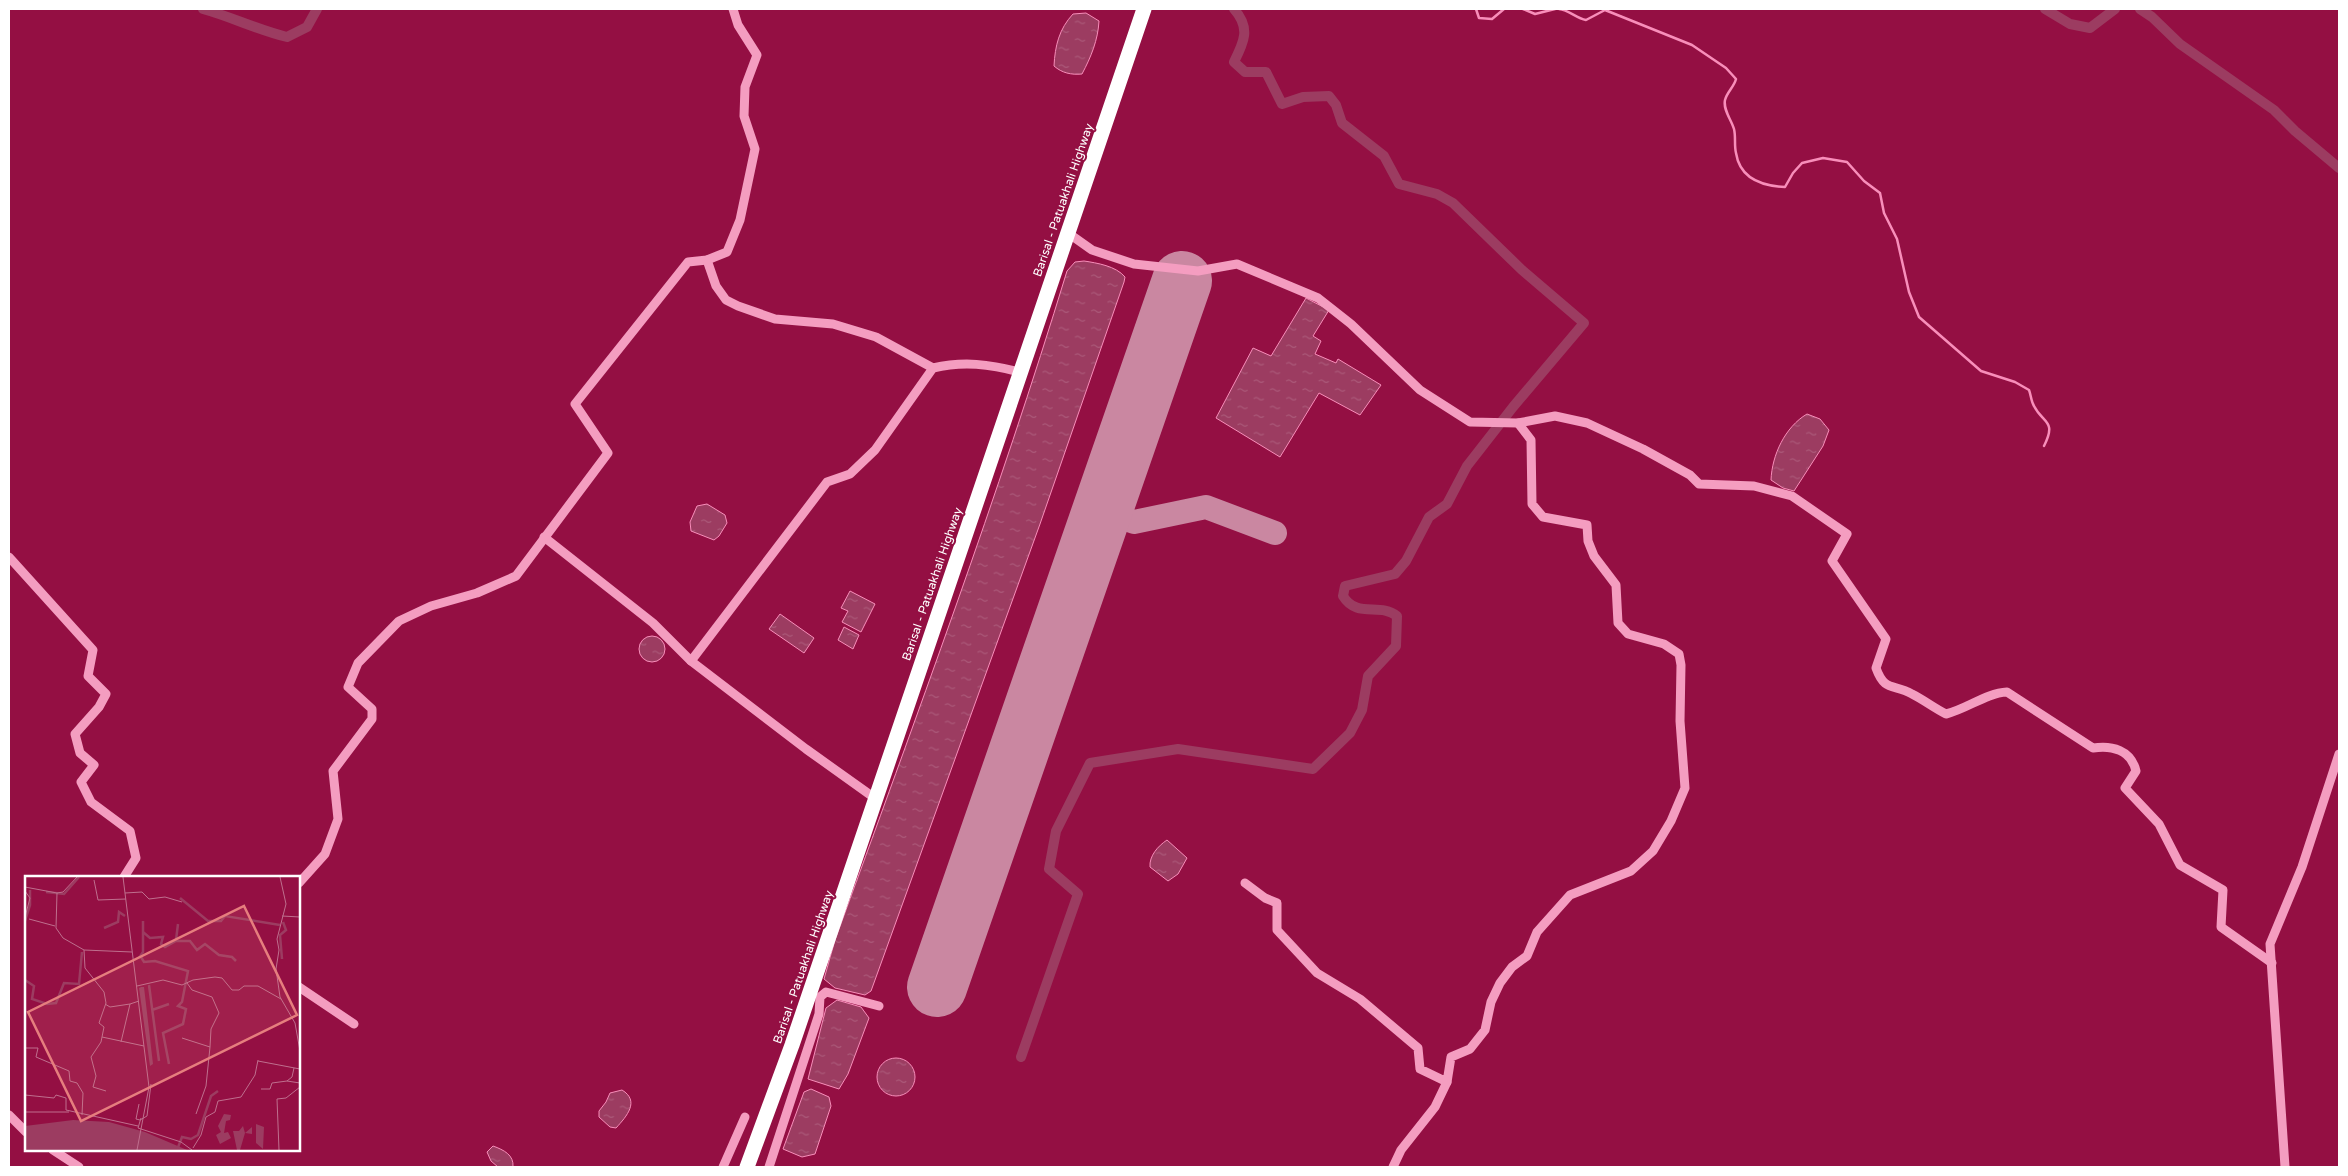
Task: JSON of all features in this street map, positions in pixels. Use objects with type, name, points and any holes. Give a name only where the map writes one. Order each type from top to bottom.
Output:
[{"type":"highway","name":"Barisal - Patuakhali Highway","points":[[747,1167],[789,1054],[1144,9]]},
{"type":"street","points":[[300,882],[325,854],[338,819],[333,771],[372,719],[372,710],[348,687],[358,663],[399,622],[431,606],[477,593],[516,576],[608,453],[576,404],[688,262],[707,260],[727,252],[740,220],[755,150],[744,116],[745,87],[756,55],[738,25],[733,9]]},
{"type":"street","points":[[1068,233],[1092,250],[1134,264],[1198,271],[1237,264],[1318,298],[1350,324],[1420,390],[1470,422],[1488,424],[1518,423],[1555,416],[1587,423],[1643,449],[1690,475],[1699,484],[1754,486],[1792,496],[1847,534],[1832,561],[1886,639],[1876,668],[1882,681],[1890,687],[1911,693],[1926,704],[1946,714],[1960,711],[1993,695],[2007,692],[2093,748],[2106,746],[2124,753],[2130,758],[2136,772],[2125,788],[2159,824],[2180,865],[2223,890],[2221,927],[2272,963]]},
{"type":"street","points":[[707,260],[716,286],[726,300],[775,319],[833,324],[876,338],[933,368],[953,364],[974,364],[997,366],[1020,372]]},
{"type":"street","points":[[691,661],[827,482],[850,474],[875,450],[933,368]]},
{"type":"street","points":[[1393,1167],[1401,1150],[1435,1107],[1447,1082],[1451,1057],[1470,1049],[1485,1030],[1491,1002],[1500,983],[1512,967],[1527,956],[1537,932],[1570,895],[1631,871],[1653,851],[1671,821],[1685,788],[1680,722],[1681,665],[1678,654],[1664,644],[1628,634],[1618,623],[1616,585],[1594,556],[1588,541],[1587,525],[1543,517],[1532,504],[1531,440],[1518,423]]},
{"type":"street","points":[[544,538],[653,622],[691,661],[806,749],[876,799]]},
{"type":"street","points":[[9,557],[93,650],[88,676],[106,694],[99,707],[75,734],[80,753],[94,766],[81,782],[91,802],[130,831],[136,858],[125,876]]},
{"type":"street","points":[[2285,1167],[2270,944],[2302,867],[2339,754]]},
{"type":"street","points":[[1245,883],[1265,898],[1277,903],[1278,930],[1317,973],[1360,999],[1418,1048],[1420,1069],[1447,1082]]},
{"type":"street","points":[[300,988],[354,1024]]},
{"type":"street","points":[[769,1167],[819,1014],[820,997],[826,992],[879,1006]]},
{"type":"street","points":[[9,1115],[25,1131]]},
{"type":"street","points":[[722,1167],[745,1117]]},
{"type":"street","points":[[55,1151],[79,1167]]},
{"type":"water","points":[[1086,13],[1099,21],[1096,42],[1091,55],[1082,74],[1063,72],[1054,66],[1059,38],[1064,26],[1073,14]]},
{"type":"water","points":[[1084,261],[1117,270],[1125,277],[1124,282],[1040,524],[871,991],[865,995],[835,988],[824,979],[835,940],[985,523],[1041,356],[1067,271],[1075,262]]},
{"type":"water","points":[[1306,298],[1329,310],[1313,336],[1321,341],[1315,354],[1336,363],[1338,359],[1381,385],[1360,415],[1319,393],[1280,457],[1216,418],[1253,348],[1271,356]]},
{"type":"water","points":[[1807,414],[1820,419],[1829,430],[1823,446],[1794,491],[1783,488],[1771,480],[1772,471],[1781,442],[1792,426]]},
{"type":"water","points":[[707,504],[725,515],[727,523],[719,536],[714,540],[691,531],[690,522],[697,506]]},
{"type":"water","points":[[850,591],[875,604],[861,632],[842,622],[848,611],[841,608]]},
{"type":"water","points":[[780,614],[814,638],[804,653],[769,629]]},
{"type":"water","points":[[844,627],[859,635],[853,649],[838,640]]},
{"type":"water","points":[[652,636],[661,640],[665,649],[661,658],[652,662],[643,658],[639,649],[643,640]]},
{"type":"water","points":[[1167,840],[1187,858],[1178,874],[1168,881],[1150,867],[1151,859],[1155,852]]},
{"type":"water","points":[[837,1000],[861,1007],[869,1018],[848,1074],[839,1089],[808,1079],[826,1008]]},
{"type":"water","points":[[896,1058],[910,1063],[915,1077],[910,1091],[896,1096],[882,1091],[877,1077],[882,1063]]},
{"type":"water","points":[[811,1089],[829,1097],[831,1106],[815,1154],[802,1157],[783,1149],[804,1092]]},
{"type":"water","points":[[622,1090],[630,1099],[630,1109],[616,1128],[610,1127],[599,1117],[599,1111],[610,1093]]},
{"type":"water","points":[[493,1146],[510,1156],[513,1167],[498,1167],[491,1161],[487,1152]]},
{"type":"waterway","points":[[203,9],[287,37],[307,27],[317,9]]},
{"type":"waterway","points":[[1021,1057],[1078,894],[1049,869],[1056,831],[1090,763],[1178,749],[1313,769],[1350,733],[1362,710],[1368,676],[1396,646],[1397,616],[1383,610],[1355,607],[1343,596],[1345,586],[1395,574],[1406,561],[1429,517],[1447,504],[1467,466],[1513,407],[1584,323],[1522,270],[1453,203],[1437,194],[1399,184],[1384,156],[1342,123],[1336,105],[1329,96],[1303,97],[1282,104],[1266,72],[1245,72],[1234,62],[1241,48],[1244,35],[1243,22],[1234,9]]},
{"type":"waterway","points":[[1476,9],[1479,18],[1492,19],[1504,9]]},
{"type":"waterway","points":[[1523,9],[1535,14],[1555,9]]},
{"type":"waterway","points":[[1559,9],[1586,20],[1605,10],[1692,45],[1726,68],[1736,79],[1726,97],[1725,104],[1734,129],[1738,162],[1747,175],[1760,183],[1785,187],[1793,173],[1802,163],[1823,158],[1847,162],[1864,181],[1880,193],[1884,213],[1897,239],[1909,292],[1919,317],[1981,371],[2015,382],[2029,390],[2034,406],[2049,427],[2048,438],[2044,446]]},
{"type":"waterway","points":[[2045,9],[2070,24],[2090,28],[2115,9]]},
{"type":"waterway","points":[[2140,9],[2152,17],[2180,44],[2274,110],[2295,131],[2339,168]]},
{"type":"taxiway","points":[[1102,511],[1134,522],[1206,507],[1275,533]]},
{"type":"runway","points":[[937,987],[1182,281]]}]
